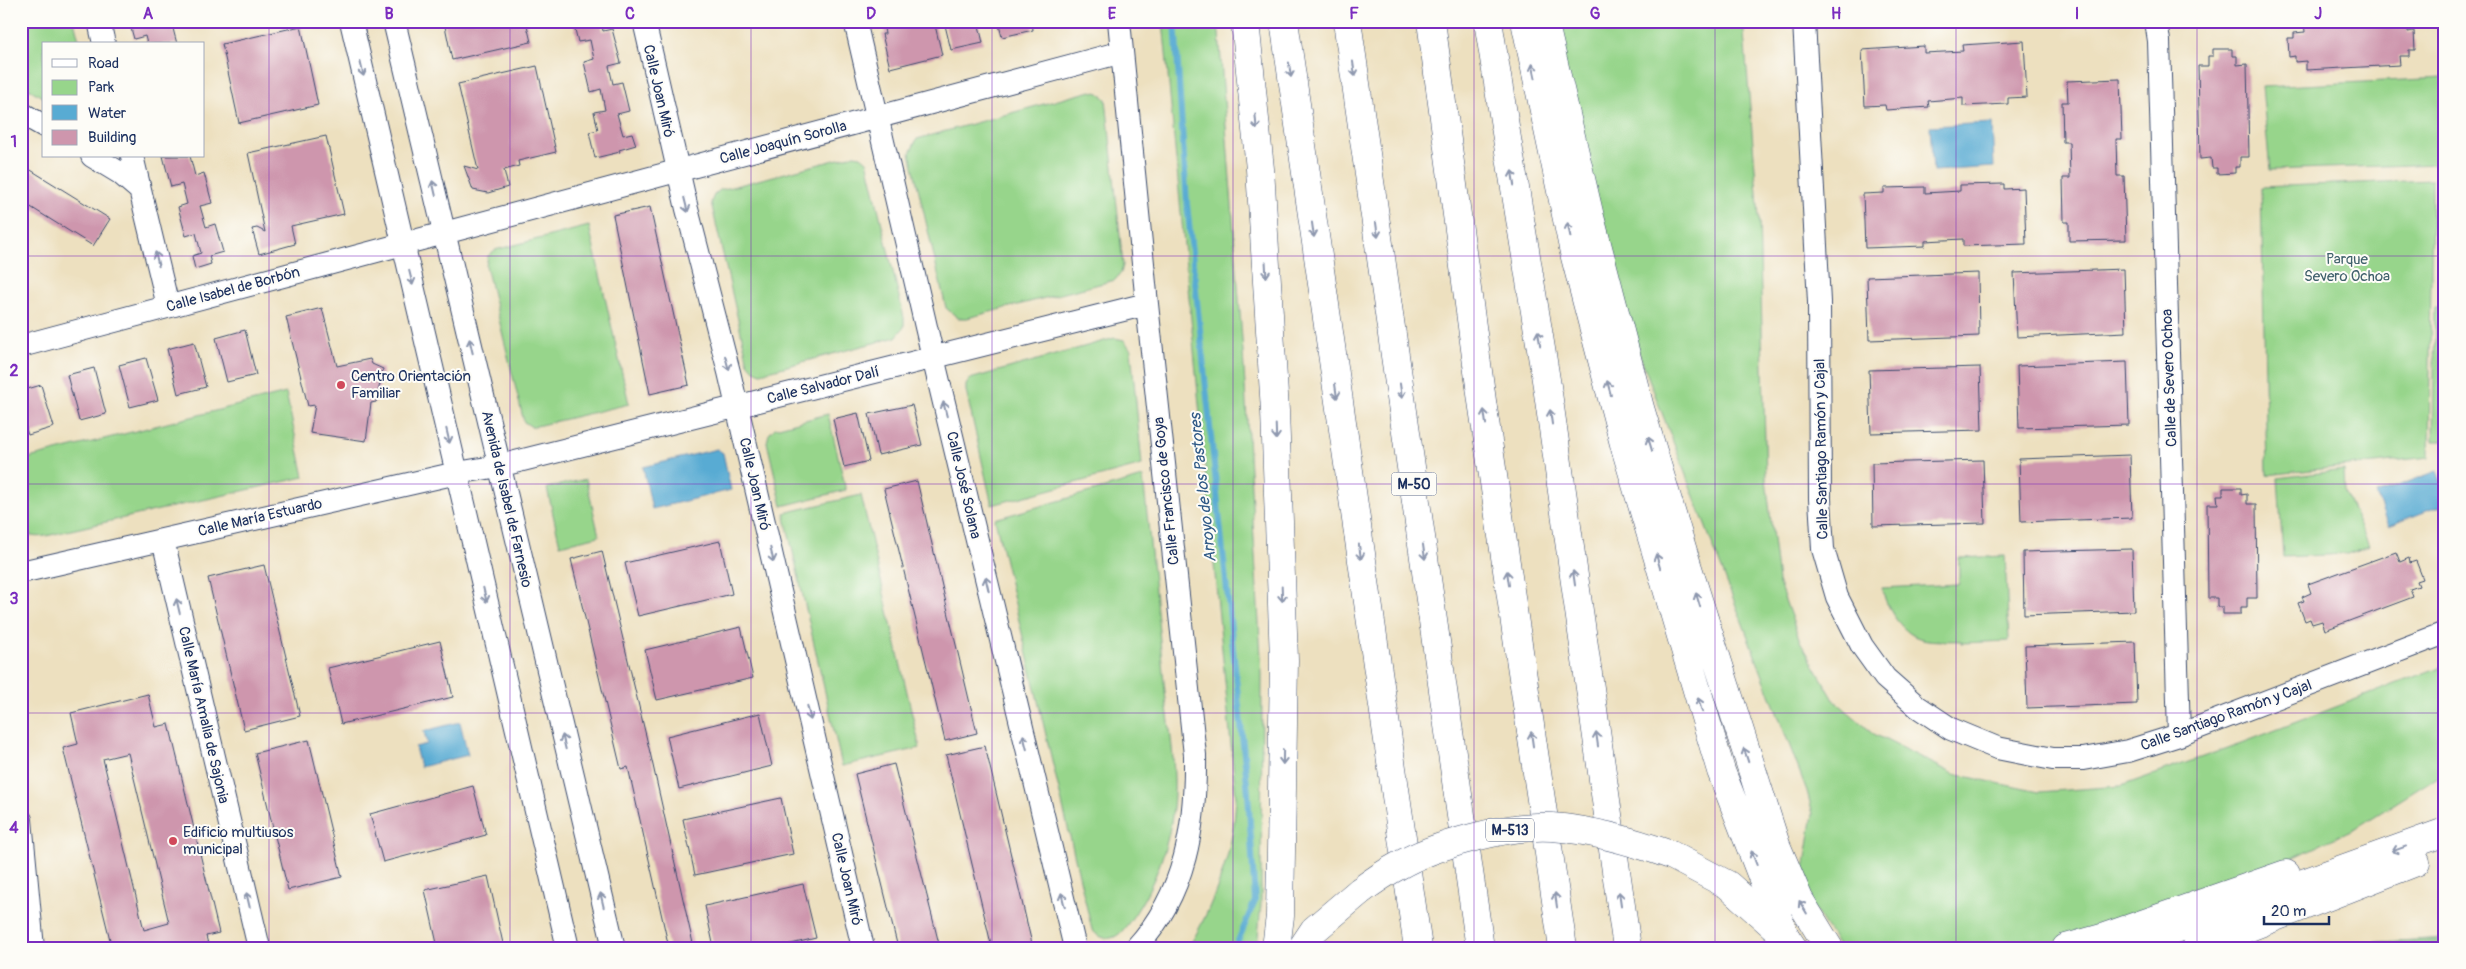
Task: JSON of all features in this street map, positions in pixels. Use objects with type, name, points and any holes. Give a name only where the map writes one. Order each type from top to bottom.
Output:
[{"type":"main road","points":[[1245,21],[1260,168],[1275,411],[1284,660],[1280,916],[1276,948]]},
{"type":"main road","points":[[1284,21],[1418,948]]},
{"type":"main road","name":"M-50","points":[[1347,21],[1480,948]]},
{"type":"main road","points":[[1431,21],[1482,402],[1563,948]]},
{"type":"main road","points":[[1488,21],[1547,386],[1627,948]]},
{"type":"main road","points":[[1524,21],[1575,257],[1624,444],[1721,771],[1789,942]]},
{"type":"main road","points":[[1544,21],[1590,217],[1640,408],[1688,568],[1776,845],[1799,899],[1829,948]]},
{"type":"main road","name":"M-513","points":[[1302,948],[1314,930],[1360,891],[1400,865],[1444,847],[1497,832],[1550,827],[1587,831],[1633,841],[1670,855],[1728,885],[1789,942]]},
{"type":"main road","points":[[2123,948],[2445,832]]},
{"type":"main road","points":[[2196,948],[2445,851]]},
{"type":"main road","points":[[2066,948],[2102,938],[2286,874]]},
{"type":"street","points":[[99,21],[104,42]]},
{"type":"street","points":[[351,21],[568,948]]},
{"type":"street","name":"Avenida de Isabel de Farnesio","points":[[394,21],[614,948]]},
{"type":"street","name":"Calle Joan Miró","points":[[644,21],[677,170],[737,406],[863,948]]},
{"type":"street","name":"Calle José Solana","points":[[855,21],[933,357],[1075,948]]},
{"type":"street","name":"Calle Francisco de Goya","points":[[1119,21],[1146,304],[1194,755],[1195,797],[1188,847],[1180,875],[1166,908],[1136,948]]},
{"type":"street","name":"Calle Santiago Ramón y Cajal","points":[[1804,21],[1819,302],[1820,499],[1823,549],[1837,597],[1862,646],[1885,678],[1918,707],[1951,730],[1997,748],[2053,759],[2083,759],[2128,751],[2179,735],[2445,633]]},
{"type":"street","name":"Calle de Severo Ochoa","points":[[2156,21],[2159,40],[2179,735]]},
{"type":"street","name":"Calle Joaquín Sorolla","points":[[444,233],[1122,52]]},
{"type":"street","points":[[21,112],[42,125]]},
{"type":"street","points":[[95,158],[120,173],[140,190]]},
{"type":"street","points":[[132,158],[168,306]]},
{"type":"street","name":"Calle Isabel de Borbón","points":[[21,346],[444,233]]},
{"type":"street","name":"Calle Salvador Dalí","points":[[499,466],[1146,304]]},
{"type":"street","name":"Calle María Estuardo","points":[[21,572],[457,473],[499,466]]},
{"type":"street","name":"Calle María Amalia de Sajonia","points":[[163,540],[259,948]]},
{"type":"street","points":[[21,820],[33,948]]},
{"type":"green space","points":[[21,21],[74,21],[79,42],[42,42],[42,97],[21,84]]},
{"type":"green space","points":[[1163,21],[1217,21],[1219,33],[1243,352],[1262,674],[1261,904],[1257,948],[1188,948],[1208,910],[1224,867],[1232,835],[1236,798]]},
{"type":"green space","points":[[1553,21],[1743,21],[1759,218],[1766,479],[1778,581],[1800,641],[1834,700],[1874,734],[1954,774],[2039,792],[2121,786],[2242,743],[2445,665],[2445,772],[2359,826],[2212,897],[2057,948],[1840,948],[1801,889],[1813,814],[1807,791],[1616,293]]},
{"type":"green space","points":[[2445,78],[2445,234],[2440,234],[2439,164],[2270,170],[2262,87]]},
{"type":"green space","points":[[1091,91],[1099,93],[1106,99],[1123,265],[1121,273],[1115,280],[967,318],[958,318],[946,308],[910,153],[917,139]]},
{"type":"green space","points":[[854,155],[861,156],[867,161],[904,318],[904,327],[896,337],[761,373],[754,370],[748,363],[711,202],[714,195],[720,190]]},
{"type":"green space","name":"Parque Severo Ochoa","points":[[2432,180],[2429,457],[2267,475],[2261,187]]},
{"type":"green space","points":[[589,226],[629,404],[532,427],[524,422],[486,266],[488,256],[495,250]]},
{"type":"green space","points":[[2435,307],[2445,307],[2445,441],[2433,441]]},
{"type":"green space","points":[[1115,338],[1124,340],[1131,350],[1142,465],[992,505],[966,391],[966,385],[970,379]]},
{"type":"green space","points":[[286,393],[304,477],[46,536],[36,537],[27,532],[21,501],[21,460]]},
{"type":"green space","points":[[828,414],[846,490],[782,506],[767,442],[769,434],[775,428]]},
{"type":"green space","points":[[2344,470],[2345,493],[2369,546],[2347,554],[2283,557],[2278,478]]},
{"type":"green space","points":[[1143,477],[1173,754],[1174,801],[1161,862],[1148,891],[1123,930],[1112,938],[1104,938],[1092,930],[995,519]]},
{"type":"green space","points":[[586,479],[599,536],[560,545],[547,488]]},
{"type":"green space","points":[[861,495],[920,748],[842,766],[784,513]]},
{"type":"green space","points":[[2005,556],[2009,641],[1962,643],[1962,641],[1919,638],[1908,632],[1898,621],[1889,608],[1884,595],[1882,588],[1959,584],[1959,558]]},
{"type":"green space","points":[[2445,938],[2445,948],[2286,948]]},
{"type":"water","points":[[1992,123],[1994,167],[1933,171],[1930,126]]},
{"type":"water","points":[[717,449],[723,453],[731,490],[652,509],[643,467]]},
{"type":"water","points":[[2437,471],[2445,493],[2445,504],[2388,526],[2376,494]]},
{"type":"water","points":[[460,722],[468,755],[420,767],[415,747],[427,744],[424,731]]},
{"type":"building","points":[[129,21],[171,21],[176,42],[146,42],[145,36],[134,39]]},
{"type":"building","points":[[444,21],[526,21],[531,42],[452,60]]},
{"type":"building","points":[[573,21],[601,21],[603,31],[612,29],[621,63],[609,66],[613,84],[622,82],[629,111],[617,114],[623,135],[632,133],[636,145],[619,150],[620,152],[595,158],[589,132],[598,130],[594,112],[605,110],[601,89],[591,92],[584,62],[594,59],[590,40],[578,42]]},
{"type":"building","points":[[910,21],[934,21],[942,55],[890,68],[882,34],[885,34],[884,28],[905,23],[906,26],[911,24]]},
{"type":"building","points":[[944,21],[978,21],[983,43],[951,50]]},
{"type":"building","points":[[998,21],[1032,21],[1033,30],[1002,37]]},
{"type":"building","points":[[2398,21],[2398,27],[2408,26],[2408,32],[2414,31],[2415,50],[2409,50],[2409,56],[2399,56],[2400,65],[2306,70],[2306,61],[2295,62],[2295,56],[2289,57],[2288,38],[2294,38],[2294,33],[2305,32],[2304,22]]},
{"type":"building","points":[[301,26],[318,105],[239,123],[222,44]]},
{"type":"building","points":[[2024,41],[2027,97],[2008,98],[2008,104],[1963,106],[1963,98],[1928,101],[1929,107],[1886,110],[1885,105],[1865,106],[1862,50],[1924,46],[1924,53],[1963,51],[1962,45]]},
{"type":"building","points":[[2213,49],[2232,49],[2232,56],[2237,56],[2237,65],[2247,64],[2249,157],[2240,157],[2240,167],[2235,167],[2235,173],[2217,174],[2217,168],[2212,168],[2211,158],[2200,159],[2198,66],[2208,66],[2208,56],[2213,56]]},
{"type":"building","points":[[537,66],[556,152],[518,161],[519,166],[504,170],[508,187],[488,193],[473,190],[464,166],[478,170],[458,84]]},
{"type":"building","points":[[2120,79],[2122,139],[2116,139],[2117,176],[2124,176],[2126,240],[2069,241],[2069,222],[2064,222],[2063,178],[2070,178],[2069,142],[2063,142],[2062,102],[2068,102],[2067,81]]},
{"type":"building","points":[[326,136],[344,214],[291,226],[295,244],[259,254],[252,229],[257,228],[265,232],[248,153]]},
{"type":"building","points":[[164,158],[190,158],[195,176],[204,173],[212,203],[200,206],[206,227],[215,224],[223,252],[209,256],[211,264],[195,269],[192,256],[201,253],[196,233],[186,236],[178,207],[187,204],[182,184],[171,187]]},
{"type":"building","points":[[21,164],[110,219],[93,246],[21,201]]},
{"type":"building","points":[[2004,184],[2004,189],[2024,188],[2026,244],[1963,246],[1963,239],[1925,241],[1925,246],[1865,248],[1863,194],[1884,193],[1884,188],[1925,187],[1925,193],[1960,191],[1960,185]]},
{"type":"building","points":[[650,207],[689,385],[650,394],[613,215]]},
{"type":"building","points":[[2124,269],[2126,332],[2017,337],[2014,273]]},
{"type":"building","points":[[1978,273],[1979,336],[1869,340],[1867,277]]},
{"type":"building","name":"Centro Orientación Familiar","points":[[322,308],[337,366],[370,359],[372,364],[383,369],[376,402],[371,403],[366,441],[310,433],[315,405],[308,406],[286,317]]},
{"type":"building","points":[[245,330],[256,375],[227,382],[216,338]]},
{"type":"building","points":[[194,342],[206,387],[178,394],[167,349]]},
{"type":"building","points":[[146,358],[158,400],[130,407],[119,365]]},
{"type":"building","points":[[2127,362],[2129,425],[2019,428],[2017,366]]},
{"type":"building","points":[[1980,367],[1982,430],[1871,433],[1869,370]]},
{"type":"building","points":[[94,368],[106,414],[79,421],[67,375]]},
{"type":"building","points":[[41,385],[54,427],[28,435],[21,412],[21,391]]},
{"type":"building","points":[[912,405],[922,445],[878,455],[869,414]]},
{"type":"building","points":[[858,413],[869,461],[844,467],[833,419]]},
{"type":"building","points":[[2130,455],[2132,518],[2021,522],[2019,459]]},
{"type":"building","points":[[1983,460],[1985,523],[1873,526],[1872,463]]},
{"type":"building","points":[[917,481],[977,733],[945,741],[884,489]]},
{"type":"building","points":[[2223,488],[2241,488],[2241,495],[2247,494],[2247,504],[2256,504],[2257,598],[2247,598],[2247,607],[2241,607],[2241,614],[2223,614],[2223,607],[2217,607],[2217,598],[2208,598],[2207,504],[2218,504],[2217,495],[2223,495]]},
{"type":"building","points":[[720,541],[732,594],[638,616],[625,563]]},
{"type":"building","points":[[2132,549],[2134,611],[2024,615],[2023,552]]},
{"type":"building","points":[[602,551],[694,948],[669,948],[628,767],[621,769],[571,559]]},
{"type":"building","points":[[2396,552],[2400,562],[2409,558],[2410,563],[2416,561],[2423,579],[2417,581],[2419,586],[2410,589],[2413,597],[2325,630],[2322,621],[2312,624],[2310,619],[2305,621],[2298,603],[2304,601],[2302,597],[2311,593],[2308,584]]},
{"type":"building","points":[[264,565],[300,716],[244,730],[208,578]]},
{"type":"building","points":[[741,627],[753,678],[657,700],[645,650]]},
{"type":"building","points":[[440,641],[453,697],[341,724],[328,668]]},
{"type":"building","points":[[2135,642],[2137,704],[2027,708],[2025,646]]},
{"type":"building","name":"Edificio multiusos municipal","points":[[148,694],[156,727],[169,724],[219,933],[206,936],[209,948],[112,948],[63,748],[78,744],[71,713]],"holes":[[[128,753],[169,923],[144,930],[103,759]]]},
{"type":"building","points":[[760,713],[772,766],[679,789],[667,736]]},
{"type":"building","points":[[309,740],[342,877],[288,890],[255,753]]},
{"type":"building","points":[[985,746],[1033,948],[992,948],[946,755]]},
{"type":"building","points":[[894,764],[940,948],[898,948],[855,774]]},
{"type":"building","points":[[473,786],[486,835],[383,862],[370,814]]},
{"type":"building","points":[[781,798],[793,854],[695,875],[683,819]]},
{"type":"building","points":[[488,876],[504,948],[438,948],[425,890]]},
{"type":"building","points":[[803,884],[816,938],[774,948],[714,948],[705,906]]},
{"type":"waterway","name":"Arroyo de los Pastores","points":[[1175,21],[1187,204],[1248,793],[1255,901],[1235,948]]},
{"type":"place","name":"Centro Orientación Familiar","points":[[341,385]]},
{"type":"place","name":"Edificio multiusos municipal","points":[[173,841]]}]
